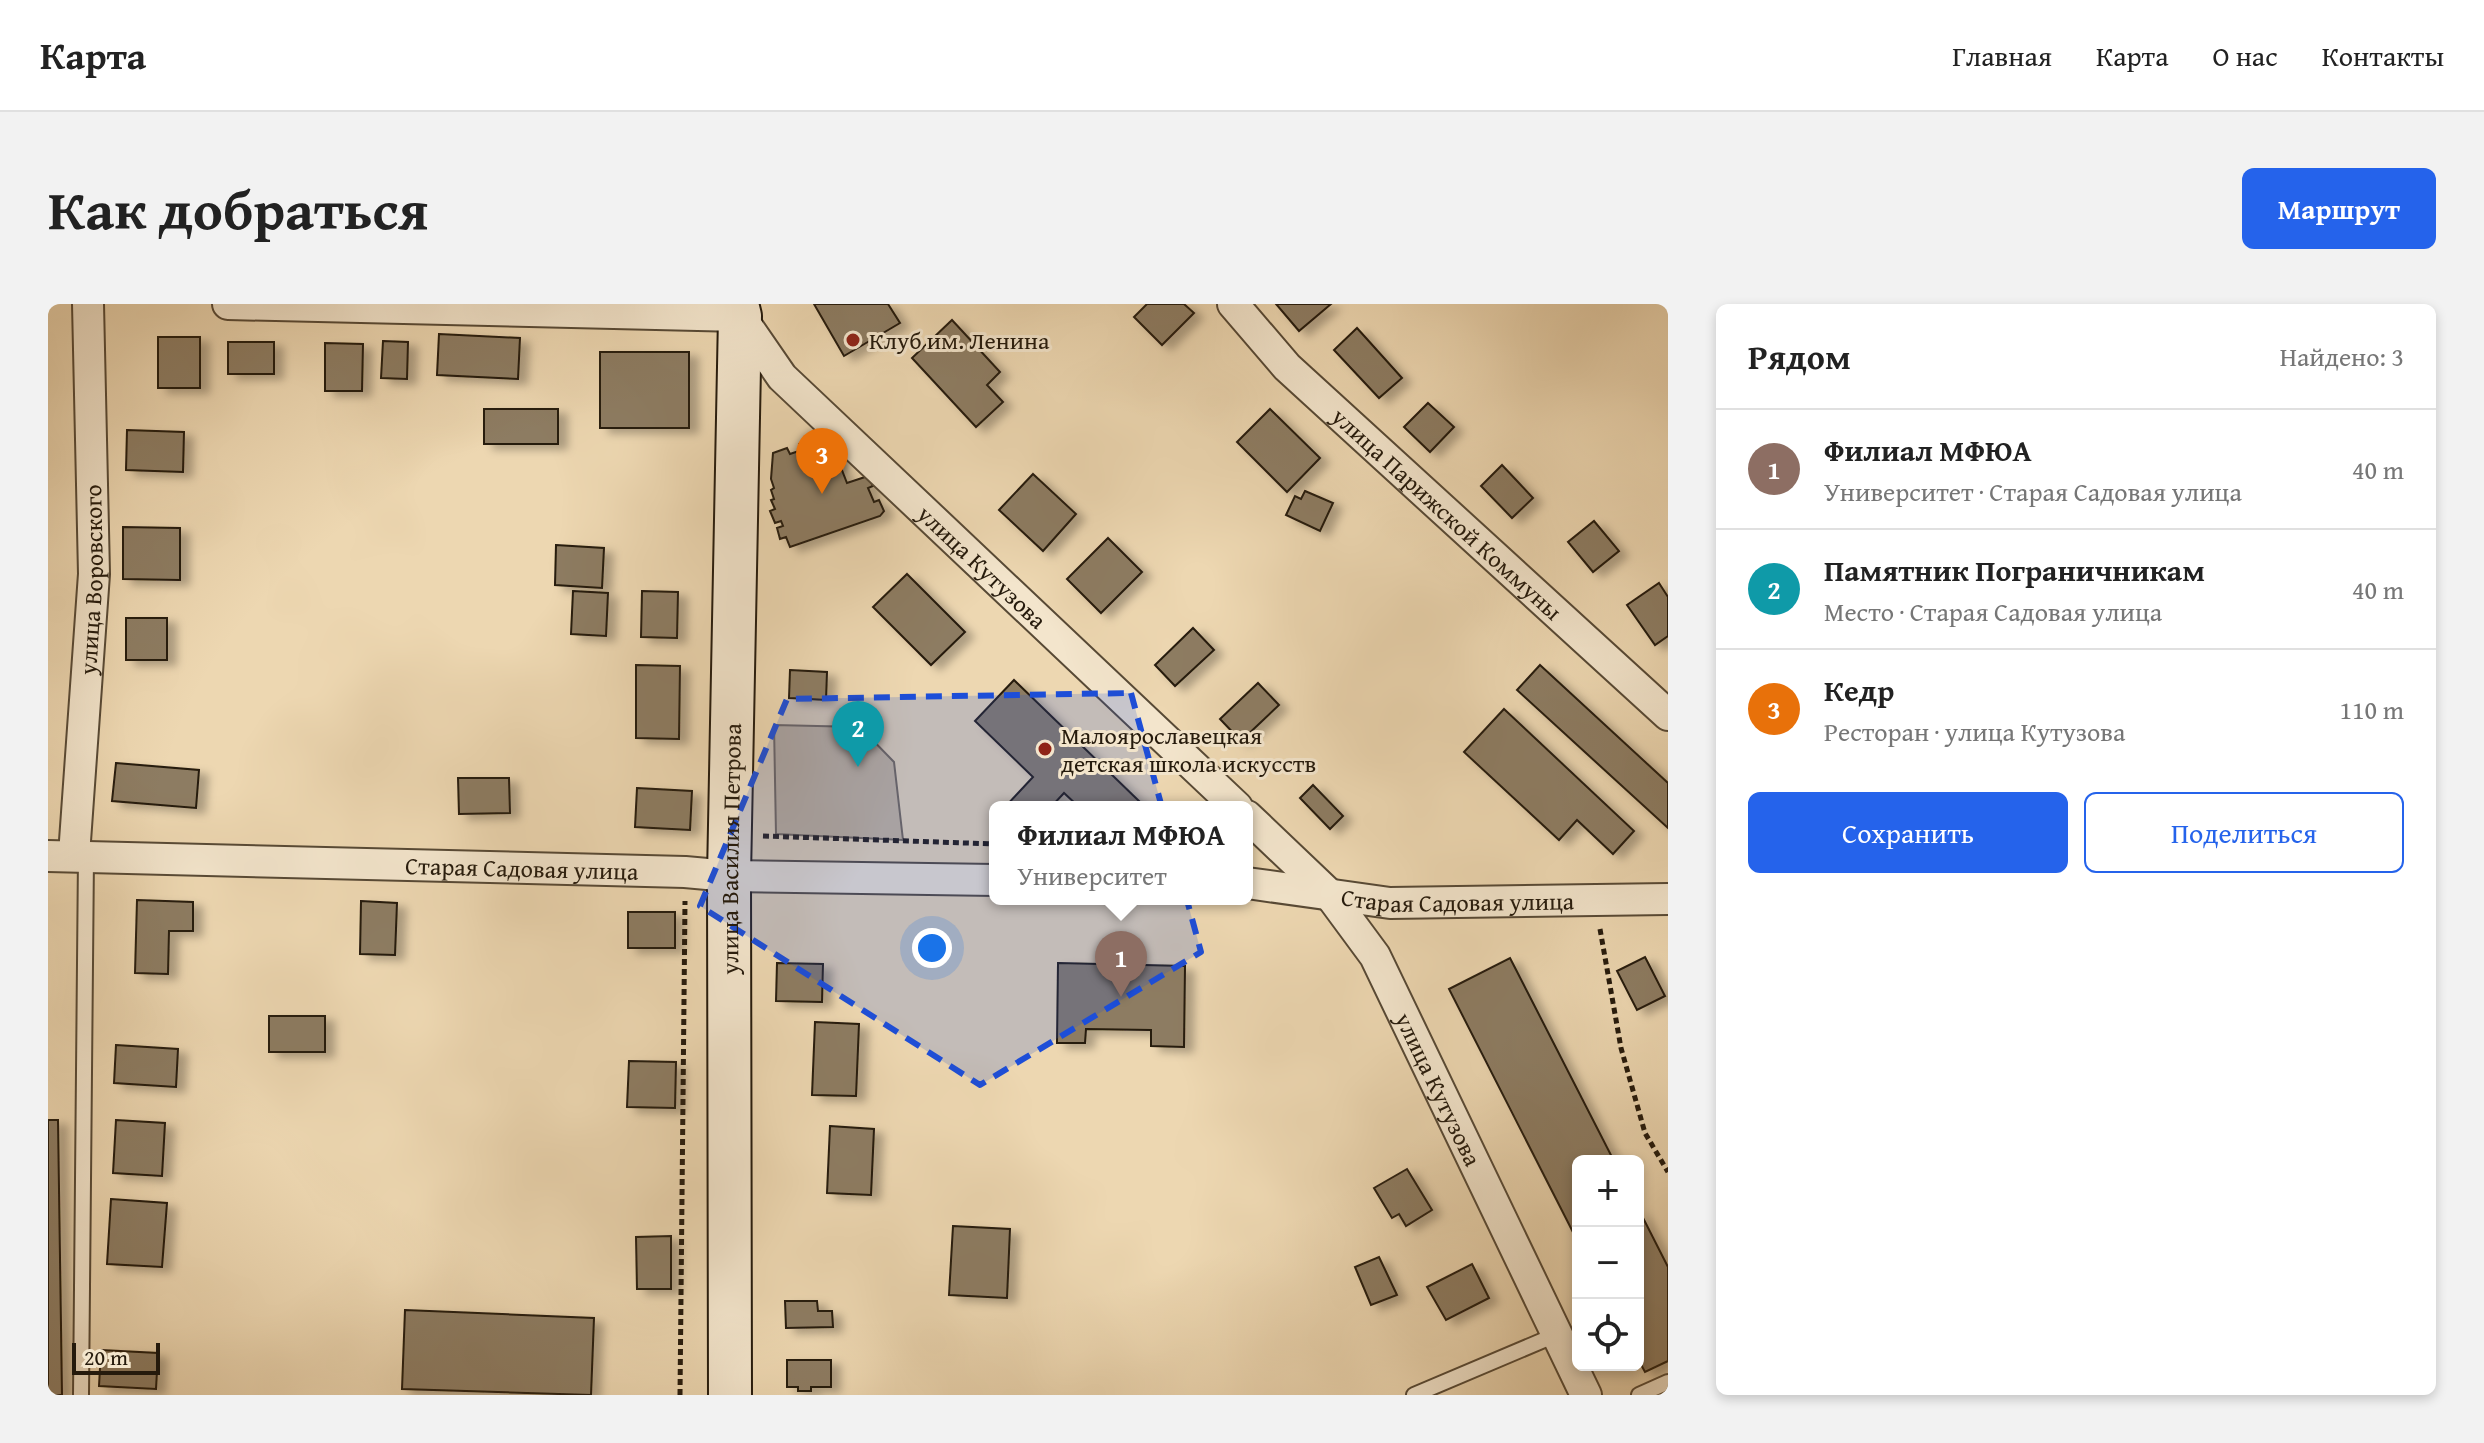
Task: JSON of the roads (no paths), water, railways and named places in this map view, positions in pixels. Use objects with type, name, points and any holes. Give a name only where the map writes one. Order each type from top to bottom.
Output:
[{"type":"main road","name":"улица Василия Петрова","points":[[730,1395],[729,876],[739,310]]},
{"type":"street","name":"улица Воровского","points":[[70,856],[94,574],[88,304]]},
{"type":"street","points":[[228,304],[739,310]]},
{"type":"street","name":"улица Парижской Коммуны","points":[[1233,304],[1287,367],[1668,715]]},
{"type":"street","name":"улица Кутузова","points":[[739,310],[782,377],[1231,801]]},
{"type":"street","name":"улица Кутузова","points":[[1253,822],[1330,895],[1375,956],[1586,1395]]},
{"type":"street","name":"Старая Садовая улица","points":[[70,856],[685,872],[729,876],[989,880]]},
{"type":"street","name":"Старая Садовая улица","points":[[1253,884],[1390,903],[1668,899]]},
{"type":"lane","points":[[70,856],[81,1395]]},
{"type":"lane","points":[[1414,1395],[1558,1334]]},
{"type":"lane","points":[[1639,1395],[1668,1382]]},
{"type":"place","name":"Клуб им. Ленина","points":[[853,340]]},
{"type":"place","name":"Кедр","points":[[822,494]]},
{"type":"place","name":"Малоярославецкая детская школа искусств","points":[[1045,749]]},
{"type":"place","name":"Памятник Пограничникам","points":[[858,767]]},
{"type":"place","name":"Филиал МФЮА","points":[[1121,997]]}]
